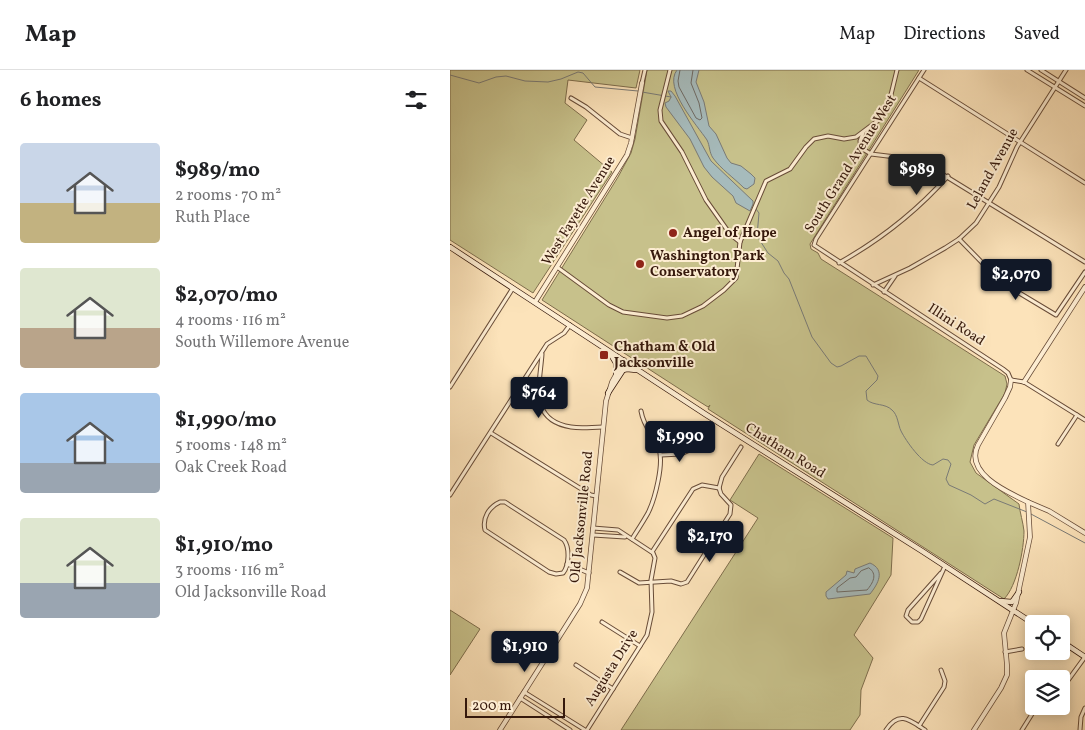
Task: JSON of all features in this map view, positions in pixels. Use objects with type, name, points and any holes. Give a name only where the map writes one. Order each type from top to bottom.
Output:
[{"type":"main road","name":"Chatham Road","points":[[450,247],[1025,618]]},
{"type":"main road","points":[[608,350],[616,363],[616,374]]},
{"type":"main road","points":[[608,393],[623,370],[631,369],[641,372]]},
{"type":"main road","points":[[998,601],[1012,602],[1019,592]]},
{"type":"main road","points":[[1070,647],[1085,657]]},
{"type":"street","name":"West Fayette Avenue","points":[[535,302],[627,155],[632,138],[644,70]]},
{"type":"street","points":[[670,70],[659,114],[663,125],[682,152],[706,200],[730,234],[740,242]]},
{"type":"street","points":[[557,267],[616,309],[641,315],[672,318],[682,316],[703,306],[733,281],[737,271],[740,242],[766,181],[790,168],[814,139],[828,136],[848,139],[863,133],[880,119],[886,110],[893,90],[897,70]]},
{"type":"street","name":"South Grand Avenue West","points":[[814,245],[924,70]]},
{"type":"street","points":[[1027,70],[1085,106]]},
{"type":"street","points":[[1041,70],[1085,98]]},
{"type":"street","name":"Leland Avenue","points":[[873,285],[933,256],[959,239],[976,223],[990,203],[1020,142],[1066,70]]},
{"type":"street","points":[[919,78],[1085,183]]},
{"type":"street","points":[[571,98],[586,107],[620,134],[632,138]]},
{"type":"street","points":[[863,133],[860,141],[861,148],[871,154],[912,160],[929,166],[1085,262]]},
{"type":"street","points":[[839,263],[908,216],[948,176]]},
{"type":"street","points":[[959,239],[1001,282],[1056,315],[1085,272]]},
{"type":"street","name":"Illini Road","points":[[814,245],[1003,369],[1008,373],[1010,380]]},
{"type":"street","points":[[884,292],[895,275]]},
{"type":"street","points":[[1024,382],[1085,287]]},
{"type":"street","points":[[450,386],[513,288]]},
{"type":"street","points":[[450,495],[547,344],[564,334],[570,324]]},
{"type":"street","points":[[542,353],[538,399],[549,417],[570,427],[603,427]]},
{"type":"street","name":"Old Jacksonville Road","points":[[500,730],[580,604],[587,588],[608,393],[624,360]]},
{"type":"street","points":[[1085,420],[1024,382],[1010,380],[1009,391],[978,445],[974,459],[977,466],[988,478],[1085,533]]},
{"type":"street","points":[[632,539],[651,506],[661,455],[657,443],[645,426],[641,411]]},
{"type":"street","points":[[1058,444],[1077,415]]},
{"type":"street","points":[[491,432],[591,495],[596,496]]},
{"type":"street","points":[[620,572],[634,582],[651,584],[671,581],[682,584],[689,579],[730,514],[731,505],[721,494],[719,488],[722,477],[741,447]]},
{"type":"street","points":[[661,455],[681,454],[694,448]]},
{"type":"street","points":[[594,528],[618,530],[653,554],[693,489],[702,485],[719,488]]},
{"type":"street","points":[[505,502],[564,540],[567,545],[566,564],[563,573],[552,574],[487,532],[484,524],[490,509],[497,503],[505,502]]},
{"type":"street","points":[[974,730],[1006,679],[1007,665],[1003,639],[1004,630],[1014,611],[1030,537],[1028,502]]},
{"type":"street","points":[[593,535],[626,536]]},
{"type":"street","name":"Augusta Drive","points":[[586,730],[646,635],[651,620],[653,554]]},
{"type":"street","points":[[566,564],[589,573]]},
{"type":"street","points":[[941,573],[908,610],[906,616],[912,622],[918,622],[921,619],[945,566]]},
{"type":"street","points":[[602,622],[640,646]]},
{"type":"street","points":[[1006,652],[1022,649]]},
{"type":"street","points":[[1070,678],[1085,657]]},
{"type":"street","points":[[576,665],[613,689]]},
{"type":"street","points":[[919,726],[944,687],[945,681],[941,670]]},
{"type":"street","points":[[524,692],[586,730]]},
{"type":"street","points":[[520,698],[570,730]]},
{"type":"street","points":[[1080,730],[1081,718],[1085,708]]},
{"type":"street","points":[[551,718],[555,711]]},
{"type":"street","points":[[1022,730],[1031,715]]},
{"type":"street","points":[[886,730],[895,720],[904,718],[925,730]]},
{"type":"shaded area","points":[[450,70],[640,70],[636,88],[568,80],[565,103],[587,120],[574,140],[612,172],[533,293],[450,240]]},
{"type":"shaded area","points":[[647,70],[919,70],[810,244],[811,249],[818,253],[821,259],[1005,376],[1007,384],[1005,393],[974,445],[970,462],[976,473],[1019,504],[1024,531],[1023,547],[1016,577],[1009,593],[1004,599],[708,409],[710,405],[708,407],[692,397],[542,300],[631,153]]},
{"type":"shaded area","points":[[759,454],[893,538],[891,575],[854,635],[873,658],[861,690],[860,715],[850,730],[621,730],[758,518],[730,500]]},
{"type":"shaded area","points":[[450,610],[480,629],[450,675]]},
{"type":"water","points":[[677,70],[699,70],[696,82],[704,102],[709,126],[716,134],[731,163],[741,166],[755,178],[754,184],[747,189],[713,158],[707,140],[689,116],[678,96],[674,86]]},
{"type":"water","points":[[668,91],[671,91],[675,96],[711,161],[753,201],[750,211],[736,203],[733,196],[704,167],[690,139],[666,107],[665,103],[671,97]]},
{"type":"water","points":[[870,563],[878,569],[879,577],[876,586],[870,594],[828,599],[826,592],[846,575],[847,571],[854,573],[855,569]]},
{"type":"waterway","points":[[450,75],[479,83],[496,77],[506,76],[525,81],[548,82],[578,72],[583,73],[595,87],[638,91]]},
{"type":"waterway","points":[[642,92],[671,97]]},
{"type":"waterway","points":[[756,209],[759,213],[757,236],[768,253],[778,261],[789,279],[812,337],[831,363],[837,367],[859,356],[866,356],[878,376],[877,380],[866,391],[867,400],[886,406],[894,412],[903,435],[924,461],[933,465],[943,459],[948,460],[951,464],[946,479],[949,485],[985,504],[994,499],[1027,512]]},
{"type":"waterway","points":[[1031,514],[1085,543]]},
{"type":"place","name":"Angel of Hope","points":[[673,233]]},
{"type":"place","name":"Washington Park Conservatory","points":[[640,264]]},
{"type":"place","name":"Chatham & Old Jacksonville","points":[[604,355]]}]
